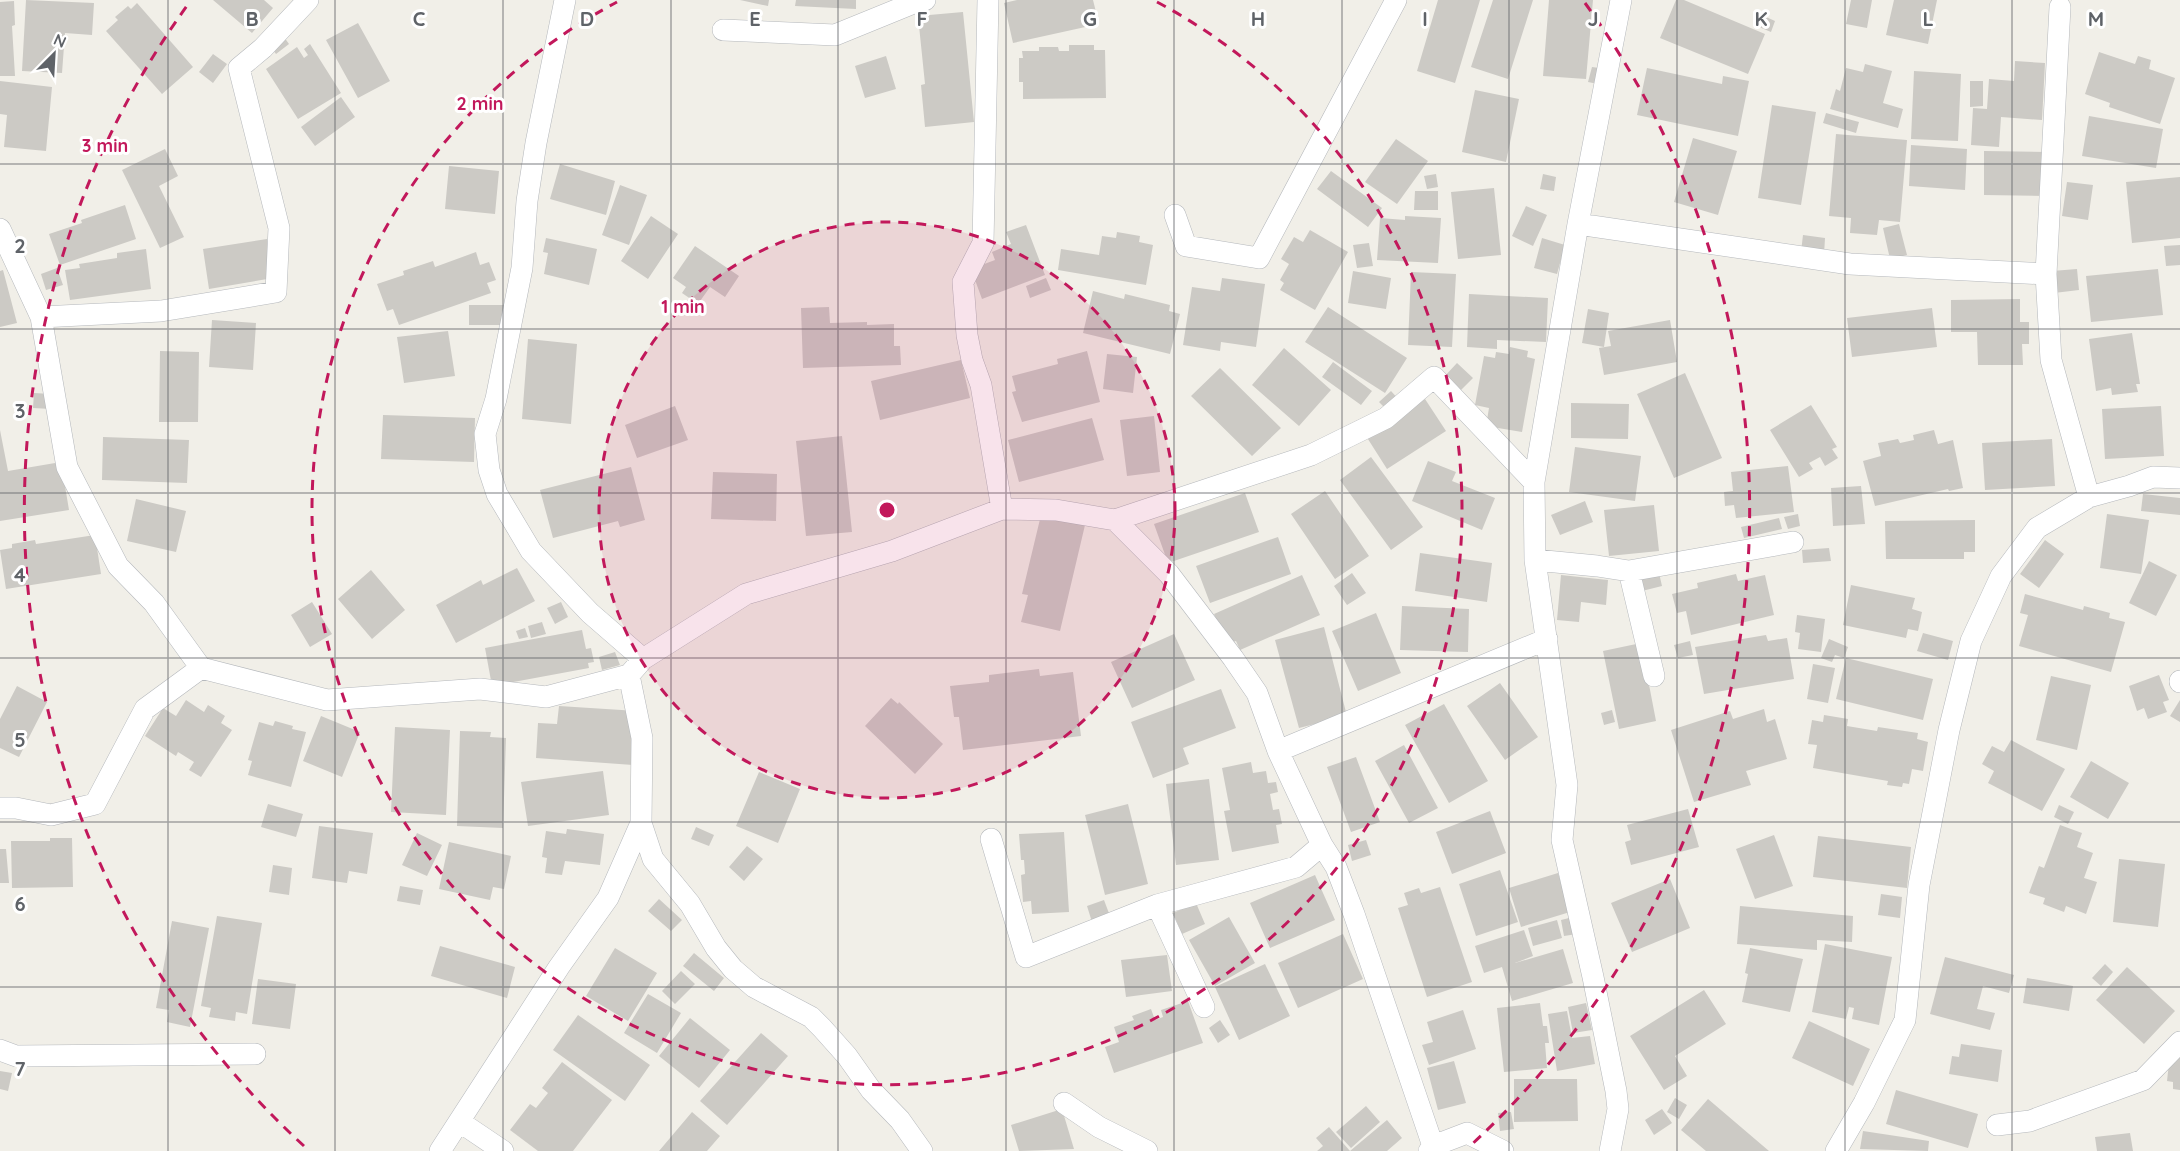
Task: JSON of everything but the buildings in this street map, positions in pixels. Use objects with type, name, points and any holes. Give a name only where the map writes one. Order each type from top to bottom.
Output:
[{"type":"street","points":[[41,317],[161,311],[276,292],[279,228],[239,68],[263,48],[308,0]]},
{"type":"street","points":[[565,0],[536,143],[527,201],[522,268],[496,399],[485,434],[489,470],[497,494],[531,551],[590,613],[643,659]]},
{"type":"street","points":[[723,30],[835,35],[925,0]]},
{"type":"street","points":[[988,0],[983,243],[963,282],[967,335],[972,360],[981,385],[1002,509]]},
{"type":"street","points":[[1175,215],[1186,246],[1259,258],[1396,0]]},
{"type":"street","points":[[1610,1151],[1618,1109],[1617,1100],[1593,977],[1562,840],[1567,785],[1535,560],[1534,482],[1578,224],[1621,0]]},
{"type":"street","points":[[2060,7],[2046,274],[2051,360],[2089,497]]},
{"type":"street","points":[[1578,224],[1850,264],[2046,274]]},
{"type":"street","points":[[0,229],[41,317],[67,467],[118,566],[154,603],[201,668],[327,700],[480,690],[546,697],[629,675],[643,659],[746,594],[892,551],[1002,509],[1056,510],[1115,520],[1311,455],[1386,418],[1434,377],[1534,482]]},
{"type":"street","points":[[1836,1151],[1864,1103],[1905,1020],[1919,885],[1948,730],[1971,640],[2001,576],[2037,528],[2089,497],[2153,477],[2180,478]]},
{"type":"street","points":[[1115,520],[1169,574],[1257,693],[1278,752],[1322,845],[1336,867],[1354,914],[1431,1148],[1467,1133],[1503,1151]]},
{"type":"street","points":[[1535,560],[1629,571],[1793,542]]},
{"type":"street","points":[[1629,571],[1654,676]]},
{"type":"street","points":[[1278,752],[1547,639]]},
{"type":"street","points":[[0,808],[16,808],[51,815],[94,804],[145,709],[201,668]]},
{"type":"street","points":[[629,675],[642,738],[641,823],[653,859],[690,904],[716,948],[733,969],[754,987],[811,1017],[847,1056],[871,1090],[900,1120],[922,1151]]},
{"type":"street","points":[[440,1151],[559,968],[608,898],[641,823]]},
{"type":"street","points":[[991,839],[1026,957],[1157,905],[1296,867],[1322,845]]},
{"type":"street","points":[[1157,905],[1204,1007]]},
{"type":"street","points":[[1997,1125],[2030,1121],[2143,1080],[2180,1042]]},
{"type":"street","points":[[0,1050],[16,1056],[255,1054]]},
{"type":"street","points":[[1064,1102],[1099,1127],[1147,1151]]},
{"type":"street","points":[[460,1122],[503,1151]]}]
